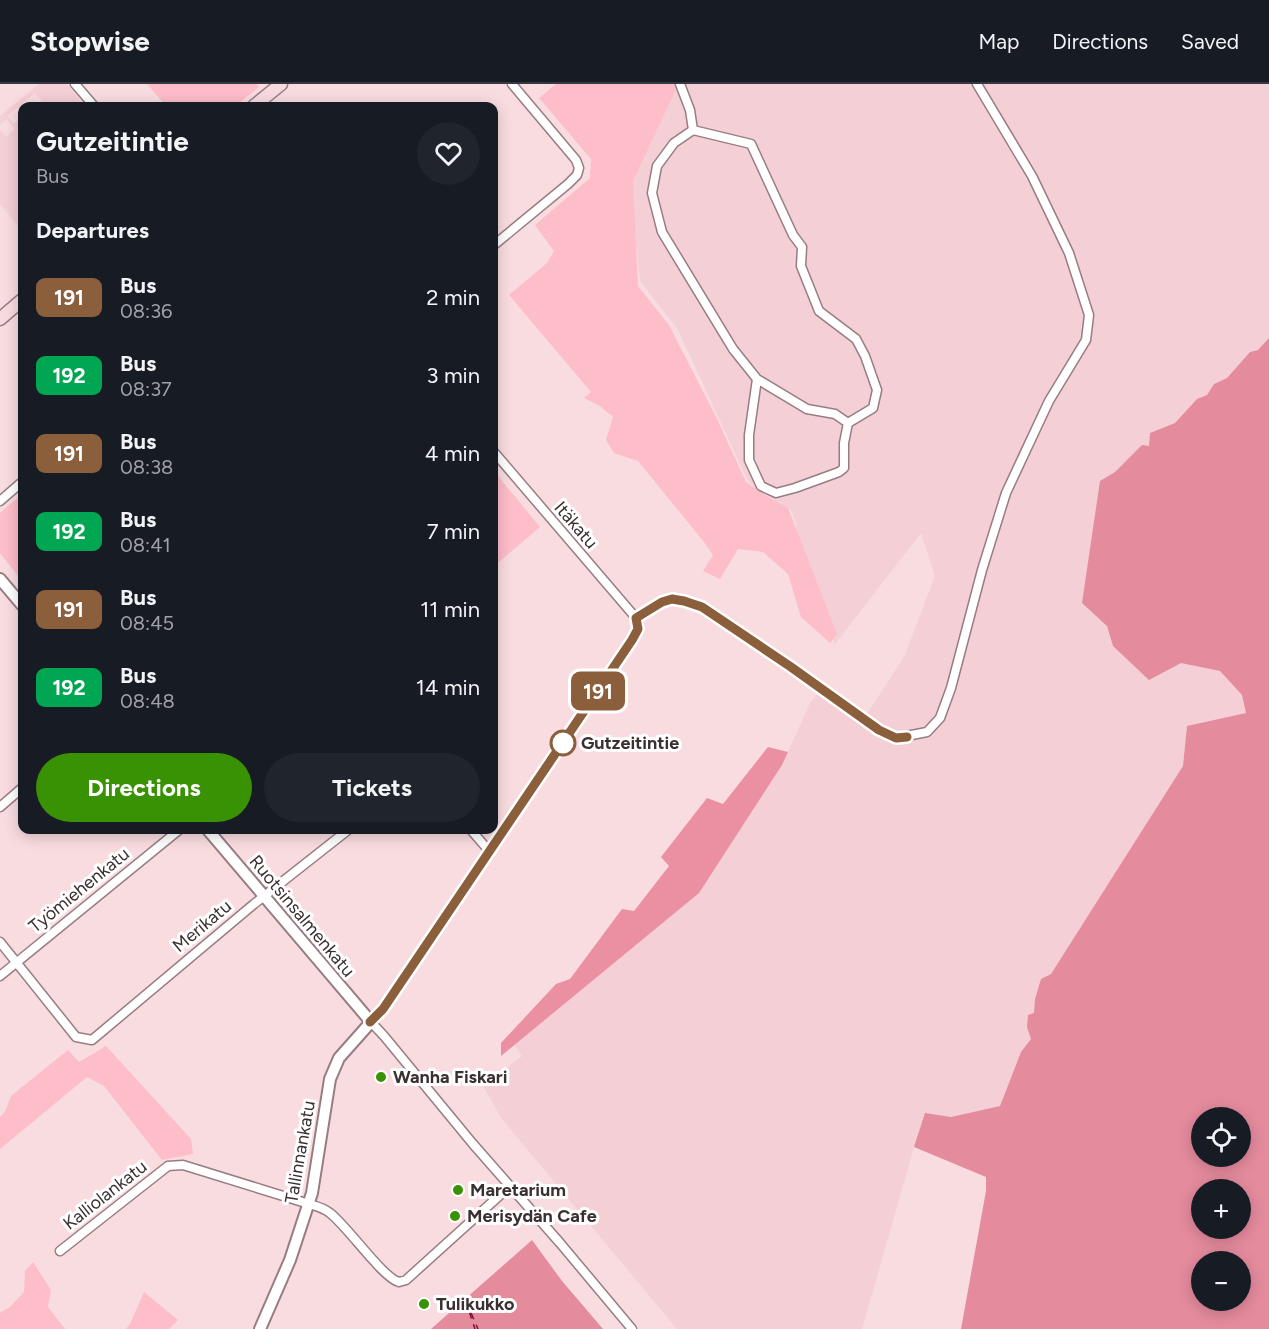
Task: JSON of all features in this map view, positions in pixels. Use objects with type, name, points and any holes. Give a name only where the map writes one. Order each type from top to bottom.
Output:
[{"type":"main road","points":[[258,102],[273,87]]},
{"type":"main road","points":[[0,319],[18,303]]},
{"type":"street","points":[[75,84],[91,102]]},
{"type":"street","points":[[498,242],[568,184],[577,175],[579,168],[576,160],[512,84]]},
{"type":"street","points":[[680,84],[690,110],[693,130]]},
{"type":"street","points":[[632,1329],[370,1022],[383,1009],[633,638],[638,629],[636,618],[662,602],[672,599],[702,607],[879,730],[896,738],[927,732],[940,718],[951,688],[981,570],[1006,493],[1049,401],[1086,340],[1089,315],[1069,253],[1032,176],[978,84]]},
{"type":"street","points":[[757,379],[749,435],[749,460],[761,486],[776,493],[839,472],[844,468],[844,443],[848,423],[873,408],[877,390],[865,356],[856,339],[819,311],[801,266],[802,247],[793,235],[751,144],[693,130],[674,143],[657,166],[652,193],[662,231],[733,349],[757,379],[807,409],[835,414],[848,423]]},
{"type":"street","name":"Itäkatu","points":[[498,457],[636,618]]},
{"type":"street","points":[[0,501],[18,485]]},
{"type":"street","points":[[0,579],[18,600]]},
{"type":"street","points":[[0,807],[18,791]]},
{"type":"street","name":"Työmiehenkatu","points":[[0,976],[174,834]]},
{"type":"street","name":"Ruotsinsalmenkatu","points":[[211,834],[370,1022]]},
{"type":"street","name":"Merikatu","points":[[17,962],[76,1037],[92,1040],[263,896],[343,834]]},
{"type":"street","points":[[474,834],[490,852]]},
{"type":"street","points":[[0,942],[17,962]]},
{"type":"street","name":"Tallinnankatu","points":[[260,1329],[290,1260],[309,1204],[316,1176],[330,1078],[339,1058],[370,1022]]},
{"type":"street","name":"Kalliolankatu","points":[[60,1251],[168,1166],[183,1165],[328,1211],[390,1277],[399,1282],[406,1280],[510,1186]]},
{"type":"shaded area","points":[[39,84],[67,84],[82,102],[41,102],[35,93],[24,102],[18,102],[18,107],[7,116],[14,124],[18,120],[18,226],[0,204],[0,130],[6,137],[15,129],[7,119],[0,125],[0,116]]},
{"type":"shaded area","points":[[147,84],[257,84],[259,87],[240,102],[163,102]]},
{"type":"shaded area","points":[[556,84],[672,84],[676,89],[633,181],[638,286],[669,325],[746,482],[788,508],[837,634],[830,643],[801,617],[788,574],[763,552],[738,549],[720,579],[703,571],[713,555],[704,542],[638,461],[614,453],[606,440],[613,417],[600,406],[584,398],[591,392],[509,295],[547,263],[554,251],[535,225],[590,178],[591,159],[539,98]]},
{"type":"shaded area","points":[[665,84],[1269,84],[1269,338],[1258,350],[1250,352],[1227,378],[1214,384],[1207,395],[1197,399],[1175,423],[1150,433],[1149,446],[1142,446],[1115,472],[1100,481],[1107,626],[1113,646],[1220,671],[1242,695],[1246,713],[1187,726],[1183,766],[1051,974],[1041,979],[1034,1013],[1028,1015],[1027,1027],[1031,1039],[1021,1052],[1000,1106],[951,1117],[914,1147],[862,1329],[677,1329],[502,1119],[483,1086],[522,1056],[512,1042],[782,765],[810,703],[826,684],[867,714],[905,655],[935,576],[921,533],[835,644],[791,536],[797,525],[791,510],[779,506],[760,494],[747,479],[678,330],[640,281],[629,175],[639,169],[666,92]]},
{"type":"shaded area","points":[[1269,338],[1269,1329],[961,1329],[986,1191],[986,1177],[914,1147],[925,1113],[951,1117],[1000,1106],[1021,1052],[1031,1039],[1027,1027],[1028,1015],[1034,1013],[1035,999],[1041,979],[1051,974],[1183,766],[1187,726],[1246,713],[1242,695],[1220,671],[1181,663],[1149,680],[1113,646],[1107,626],[1082,603],[1100,481],[1115,472],[1142,445],[1149,446],[1150,433],[1175,423],[1197,399],[1207,395],[1214,384],[1227,378],[1250,352],[1258,350]]},
{"type":"shaded area","points":[[498,476],[540,527],[498,563]]},
{"type":"shaded area","points":[[18,497],[18,576],[0,553],[0,513]]},
{"type":"shaded area","points":[[768,747],[788,752],[782,765],[699,893],[501,1056],[501,1043],[556,984],[570,979],[622,909],[634,911],[669,866],[661,857],[707,798],[723,804]]},
{"type":"shaded area","points":[[106,1046],[191,1139],[193,1154],[162,1160],[104,1086],[87,1077],[0,1149],[0,1117],[5,1112],[11,1096],[68,1050],[79,1062]]},
{"type":"shaded area","points":[[532,1240],[562,1281],[603,1329],[431,1329]]},
{"type":"shaded area","points":[[33,1262],[51,1290],[48,1307],[65,1329],[0,1329],[0,1313],[10,1307],[24,1292],[25,1271]]},
{"type":"shaded area","points":[[144,1292],[178,1320],[169,1329],[126,1329]]},
{"type":"ferry route","points":[[465,1299],[478,1329]]},
{"type":"ferry route","points":[[469,1311],[475,1329]]},
{"type":"bus line","name":"191","points":[[370,1022],[383,1009],[632,640],[638,629],[636,618],[650,608],[672,599],[702,607],[879,730],[896,738],[907,737]]},
{"type":"place","name":"Gutzeitintie","points":[[563,743]]},
{"type":"place","name":"Wanha Fiskari","points":[[381,1077]]},
{"type":"place","name":"Maretarium","points":[[458,1190]]},
{"type":"place","name":"Merisydän Cafe","points":[[455,1216]]},
{"type":"place","name":"Tulikukko","points":[[424,1304]]}]
